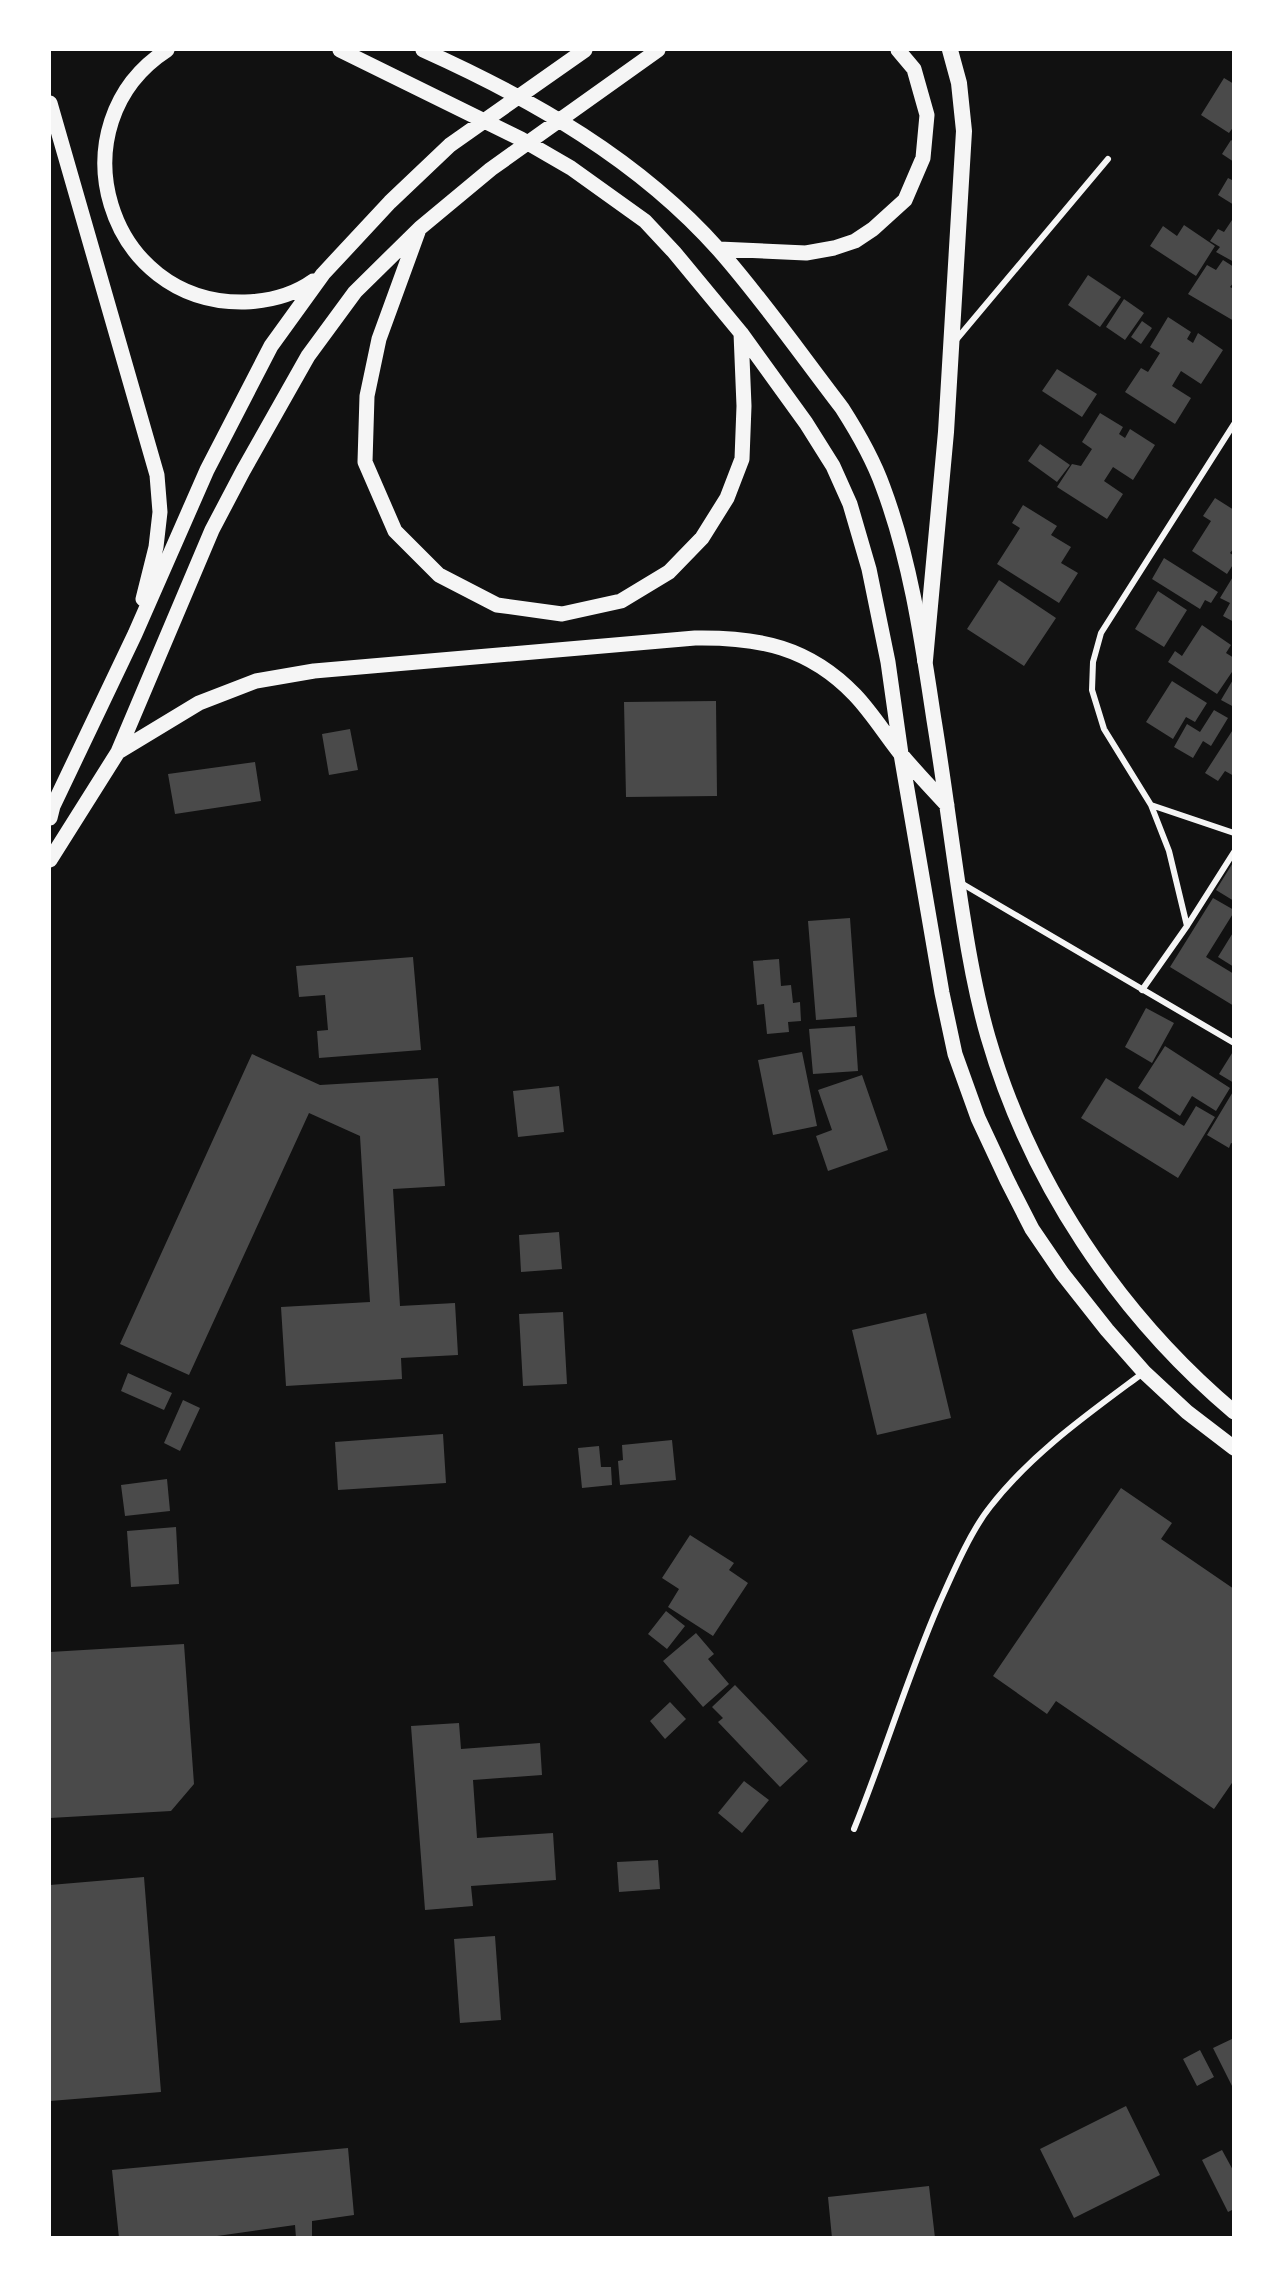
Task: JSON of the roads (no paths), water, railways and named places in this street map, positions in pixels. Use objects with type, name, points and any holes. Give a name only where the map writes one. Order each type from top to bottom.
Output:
[{"type":"highway","points":[[926,660],[951,346],[963,131],[959,83],[950,50]]},
{"type":"main road","points":[[167,50],[140,70],[119,100],[105,142],[105,183],[117,221],[133,250],[159,277],[194,295],[228,302],[266,302],[297,292],[323,274]]},
{"type":"main road","points":[[340,50],[521,139],[571,168],[645,221],[674,252],[741,333],[806,423],[833,466],[850,504],[869,569],[888,662],[901,754],[952,1044],[978,1118],[1032,1229],[1069,1281],[1144,1372],[1187,1412],[1233,1448]]},
{"type":"main road","points":[[423,50],[548,112],[591,139],[662,195],[719,249],[842,408],[871,458],[883,485],[904,556],[926,660],[957,881],[973,975],[988,1036],[1020,1128],[1054,1195],[1084,1242],[1144,1323],[1197,1381],[1233,1412]]},
{"type":"main road","points":[[50,818],[53,806],[135,634],[207,470],[271,346],[323,274],[390,202],[450,145],[585,50]]},
{"type":"main road","points":[[50,860],[118,752],[212,530],[308,356],[355,292],[420,228],[491,169],[658,50]]},
{"type":"main road","points":[[719,249],[806,252],[834,248],[855,241],[873,229],[905,200],[923,158],[927,115],[914,69],[898,50]]},
{"type":"main road","points":[[50,103],[157,475],[160,512],[156,548],[135,634]]},
{"type":"main road","points":[[420,228],[379,339],[367,396],[365,462],[395,531],[439,575],[497,605],[562,614],[621,601],[669,572],[702,538],[728,498],[742,459],[744,406],[741,333]]},
{"type":"main road","points":[[118,752],[199,703],[256,681],[314,671],[695,638],[726,638],[758,641],[785,649],[813,662],[833,675],[854,694],[901,754],[947,805]]},
{"type":"street","points":[[951,346],[1108,159]]},
{"type":"street","points":[[1187,926],[1169,851],[1151,805],[1104,729],[1092,690],[1093,662],[1101,633],[1233,424]]},
{"type":"street","points":[[1151,805],[1233,833]]},
{"type":"street","points":[[1142,990],[1187,926],[1233,852]]},
{"type":"street","points":[[957,881],[1233,1043]]},
{"type":"street","points":[[854,1829],[924,1639],[952,1573],[988,1509],[1021,1470],[1051,1442],[1144,1372]]}]
